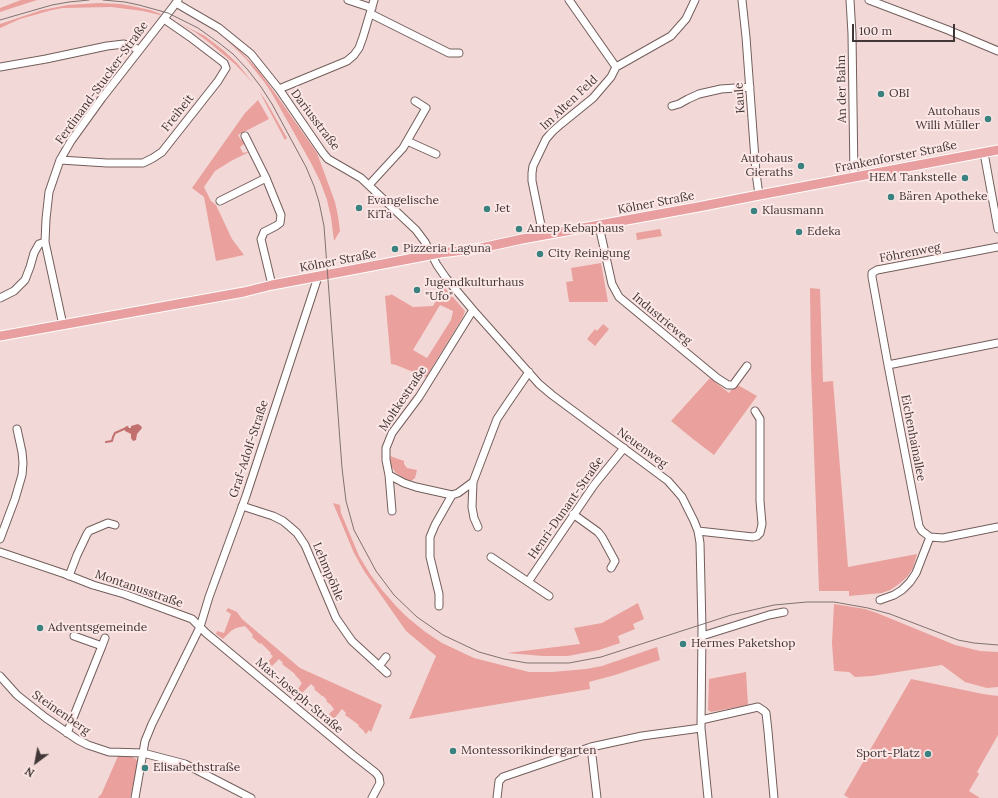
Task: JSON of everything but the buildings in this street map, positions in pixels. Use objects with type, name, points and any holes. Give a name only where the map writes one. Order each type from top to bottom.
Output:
[{"type":"main road","name":"Frankenforster Straße","points":[[798,188],[998,150]]},
{"type":"main road","name":"Kölner Straße","points":[[0,336],[244,292],[272,285],[388,263],[482,248],[543,235],[599,226],[798,188]]},
{"type":"street","points":[[348,0],[449,53],[459,53]]},
{"type":"street","points":[[279,90],[350,59],[358,48],[374,0]]},
{"type":"street","points":[[569,0],[616,67],[670,36],[686,19],[695,0]]},
{"type":"street","name":"Kaule","points":[[742,0],[759,195]]},
{"type":"street","name":"An der Bahn","points":[[850,0],[852,34],[854,177]]},
{"type":"street","points":[[869,0],[998,51]]},
{"type":"street","name":"Ferdinand-Stucker-Straße","points":[[63,325],[45,242],[49,192],[60,160],[82,125],[177,2]]},
{"type":"street","name":"Dariusstraße","points":[[177,2],[219,28],[251,54],[279,90],[323,153],[335,163],[361,178],[369,185],[416,230],[432,255]]},
{"type":"street","name":"Freiheit","points":[[60,160],[107,163],[143,163],[153,158],[162,152],[218,81],[226,68],[224,63],[164,19]]},
{"type":"street","points":[[0,68],[106,46],[124,44],[139,50]]},
{"type":"street","name":"Im Alten Feld","points":[[543,235],[532,181],[533,166],[546,139],[561,124],[593,98],[611,77],[616,67]]},
{"type":"street","points":[[672,106],[700,94],[721,89],[750,87]]},
{"type":"street","points":[[369,185],[396,156],[407,141],[426,108],[415,101]]},
{"type":"street","points":[[245,136],[266,178],[281,215],[279,224],[264,232],[262,237],[272,285]]},
{"type":"street","points":[[407,141],[436,154]]},
{"type":"street","points":[[984,153],[998,229]]},
{"type":"street","points":[[220,200],[234,191],[266,178]]},
{"type":"street","name":"Industrieweg","points":[[599,226],[612,284],[620,298],[716,378],[728,385],[733,385],[747,366]]},
{"type":"street","points":[[0,298],[14,291],[25,280],[34,253],[39,244],[45,242]]},
{"type":"street","name":"Föhrenweg","points":[[888,365],[872,273],[877,270],[998,247]]},
{"type":"street","name":"Neuenweg","points":[[432,255],[446,278],[539,384],[550,394],[668,481],[682,497],[691,514],[698,531],[700,543],[702,636],[701,724],[708,798]]},
{"type":"street","name":"Graf-Adolf-Straße","points":[[135,798],[145,741],[200,627],[318,277]]},
{"type":"street","name":"Moltkestraße","points":[[392,511],[386,448],[392,433],[419,397],[473,310]]},
{"type":"street","points":[[888,365],[998,343]]},
{"type":"street","name":"Eichenhainallee","points":[[888,365],[919,526],[922,531],[930,537]]},
{"type":"street","points":[[478,527],[472,508],[473,482],[498,419],[529,372]]},
{"type":"street","points":[[698,531],[753,537],[760,533],[762,524],[760,501],[760,419],[755,410]]},
{"type":"street","points":[[0,539],[22,475],[22,452],[17,429]]},
{"type":"street","name":"Henri-Dunant-Straße","points":[[528,582],[573,514],[624,448]]},
{"type":"street","points":[[389,475],[404,483],[416,487],[452,495],[458,493],[473,482]]},
{"type":"street","points":[[439,606],[439,594],[430,557],[430,537],[452,495]]},
{"type":"street","name":"Lehmpöhle","points":[[242,506],[272,516],[289,526],[296,533],[305,545],[336,618],[352,641],[386,673]]},
{"type":"street","points":[[573,514],[598,532],[602,537],[615,562],[611,568]]},
{"type":"street","points":[[69,576],[87,534],[90,531],[108,523],[115,525]]},
{"type":"street","points":[[880,600],[894,595],[910,582],[916,574],[930,537],[943,538],[998,527]]},
{"type":"street","name":"Montanusstraße","points":[[0,552],[139,600],[192,620],[200,627]]},
{"type":"street","points":[[491,557],[550,596]]},
{"type":"street","points":[[702,636],[769,615],[784,612]]},
{"type":"street","name":"Max-Joseph-Straße","points":[[200,627],[376,773],[380,783],[372,798]]},
{"type":"street","points":[[74,636],[102,646]]},
{"type":"street","points":[[67,733],[106,638]]},
{"type":"street","points":[[379,666],[386,657]]},
{"type":"street","name":"Steinenberg","points":[[0,676],[17,695],[46,718],[78,740],[109,752],[143,753]]},
{"type":"street","points":[[497,798],[499,781],[503,777],[590,747],[701,724],[758,707],[762,708],[766,713],[768,724],[774,798]]},
{"type":"street","points":[[590,747],[597,798]]},
{"type":"street","points":[[143,753],[185,764],[251,798]]},
{"type":"shaded area","points":[[21,0],[37,0],[0,12],[0,8]]},
{"type":"shaded area","points":[[99,3],[132,6],[161,14],[111,7],[63,8],[20,19],[0,28],[0,24],[42,10],[68,5]]},
{"type":"shaded area","points":[[177,22],[205,36],[223,50],[237,63],[253,83],[236,65],[211,44],[195,32]]},
{"type":"shaded area","points":[[224,37],[258,70],[317,153],[335,202],[338,216],[340,231],[334,241],[327,200],[311,163],[265,83],[246,59]]},
{"type":"shaded area","points":[[259,91],[287,138],[285,140]]},
{"type":"shaded area","points":[[258,100],[269,119],[238,135],[241,140],[243,139],[244,141],[244,144],[240,147],[243,153],[249,152],[215,171],[204,187],[211,201],[216,205],[232,239],[244,255],[216,261],[204,197],[192,188],[245,113]]},
{"type":"shaded area","points":[[660,229],[662,236],[637,240],[636,233]]},
{"type":"shaded area","points":[[601,263],[608,302],[569,302],[566,282],[573,281],[571,268]]},
{"type":"shaded area","points":[[444,287],[465,311],[463,317],[426,377],[391,364],[385,296],[391,294],[413,307],[433,306]],"holes":[[[440,305],[453,311],[451,320],[427,358],[413,350]]]},
{"type":"shaded area","points":[[810,288],[820,289],[823,382],[833,381],[848,567],[917,554],[913,568],[907,577],[890,590],[882,593],[849,596],[849,591],[819,591],[811,369]]},
{"type":"shaded area","points":[[603,324],[609,329],[595,346],[587,339],[595,329],[597,331]]},
{"type":"shaded area","points":[[710,378],[729,393],[736,384],[757,396],[714,455],[671,421]]},
{"type":"shaded area","points":[[138,424],[142,428],[137,434],[136,440],[133,441],[131,434],[125,431],[124,428],[128,426],[131,428],[131,426]]},
{"type":"shaded area","points":[[390,456],[404,461],[407,468],[417,470],[415,478],[411,481],[407,480],[396,473],[391,466]]},
{"type":"shaded area","points":[[333,503],[340,505],[341,513],[359,556],[382,590],[407,617],[442,643],[474,658],[529,672],[552,672],[602,666],[657,647],[660,660],[589,682],[590,689],[409,719],[436,656],[406,631],[364,571],[354,553]]},
{"type":"shaded area","points":[[638,603],[644,619],[633,624],[635,629],[618,636],[620,643],[599,650],[568,656],[543,656],[507,653],[580,644],[574,628],[602,623]]},
{"type":"shaded area","points":[[834,604],[865,609],[877,613],[955,645],[980,651],[998,652],[998,687],[987,688],[965,682],[942,665],[872,676],[855,677],[849,672],[834,671],[832,643]]},
{"type":"shaded area","points":[[228,608],[237,612],[242,619],[300,668],[382,705],[371,732],[369,730],[366,734],[358,726],[359,725],[345,715],[346,713],[342,709],[334,719],[329,714],[334,709],[311,684],[302,693],[298,689],[302,683],[295,674],[282,664],[283,663],[279,659],[272,666],[268,662],[273,656],[270,654],[271,653],[261,643],[260,644],[252,637],[253,635],[245,626],[236,628],[223,639],[216,634],[217,631],[224,633],[231,614],[226,611]]},
{"type":"shaded area","points":[[746,672],[748,705],[711,712],[708,710],[709,679]]},
{"type":"shaded area","name":"Sport-Platz","points":[[911,679],[998,696],[998,735],[977,772],[979,774],[969,791],[980,798],[849,798],[844,795]]},
{"type":"shaded area","points":[[118,756],[130,756],[136,759],[138,763],[130,798],[98,798],[101,795]]},
{"type":"waterway","points":[[106,442],[112,441],[115,433],[124,429]]},
{"type":"tram line","points":[[0,20],[52,5],[89,0]]},
{"type":"tram line","points":[[103,0],[125,2],[168,13],[198,28],[233,54],[248,70],[272,104],[306,167],[319,202],[324,226],[342,468],[346,501],[354,530],[376,571],[394,595],[417,617],[443,635],[479,652],[504,659],[527,663],[569,663],[601,657],[731,615],[774,605],[807,602],[834,602],[868,608],[890,614],[958,640],[998,645]]},
{"type":"place","name":"OBI","points":[[881,94]]},
{"type":"place","name":"Autohaus Willi Müller","points":[[988,119]]},
{"type":"place","name":"Autohaus Gieraths","points":[[801,166]]},
{"type":"place","name":"HEM Tankstelle","points":[[965,178]]},
{"type":"place","name":"Bären Apotheke","points":[[891,197]]},
{"type":"place","name":"Evangelische KiTa","points":[[359,208]]},
{"type":"place","name":"Jet","points":[[487,209]]},
{"type":"place","name":"Klausmann","points":[[754,211]]},
{"type":"place","name":"Antep Kebaphaus","points":[[519,229]]},
{"type":"place","name":"Edeka","points":[[799,232]]},
{"type":"place","name":"Pizzeria Laguna","points":[[395,249]]},
{"type":"place","name":"City Reinigung","points":[[540,254]]},
{"type":"place","name":"Jugendkulturhaus \"Ufo\"","points":[[417,290]]},
{"type":"place","name":"Adventsgemeinde","points":[[40,628]]},
{"type":"place","name":"Hermes Paketshop","points":[[683,644]]},
{"type":"place","name":"Montessorikindergarten","points":[[453,751]]},
{"type":"place","name":"Sport-Platz","points":[[928,754]]},
{"type":"place","name":"Elisabethstraße","points":[[145,768]]}]
